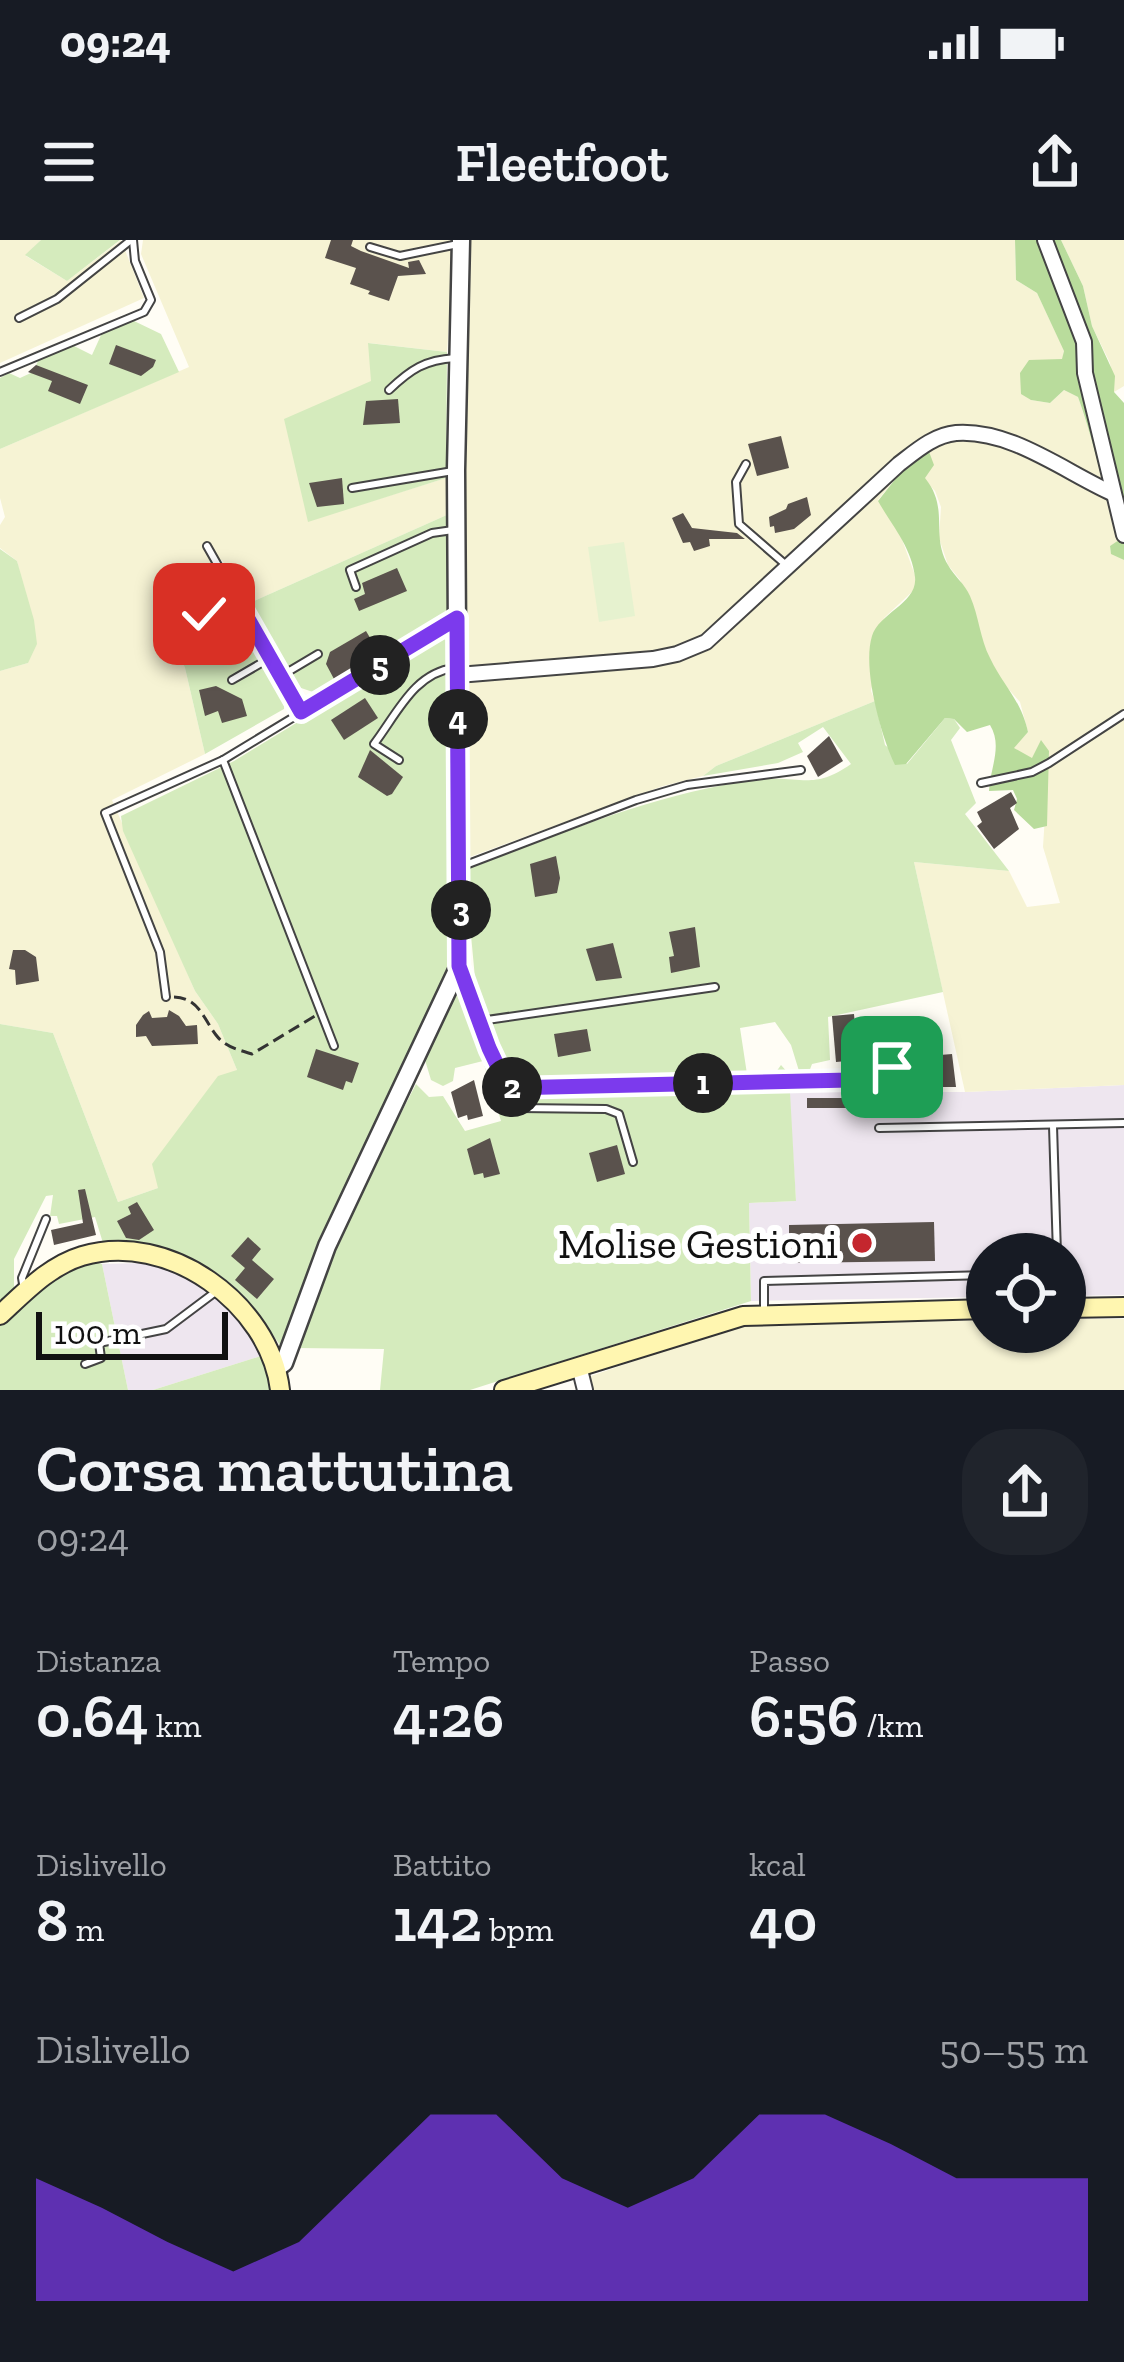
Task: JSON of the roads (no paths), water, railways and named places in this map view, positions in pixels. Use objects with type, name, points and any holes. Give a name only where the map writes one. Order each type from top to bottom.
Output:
[{"type":"main road","points":[[0,1315],[43,1276],[78,1257],[129,1252],[171,1262],[220,1288],[260,1331],[277,1368],[280,1390]]},
{"type":"main road","points":[[1086,1308],[1124,1307]]},
{"type":"main road","points":[[504,1390],[764,1312],[966,1309]]},
{"type":"street","points":[[1045,240],[1084,342],[1085,373],[1124,535]]},
{"type":"street","points":[[277,1368],[284,1363],[327,1246],[459,966],[461,242]]},
{"type":"street","points":[[458,671],[677,654],[788,566],[899,464],[926,443],[955,433],[1021,447],[1112,493]]},
{"type":"street","points":[[579,1366],[585,1390]]},
{"type":"lane","points":[[0,372],[144,312],[151,300],[132,240],[57,298],[19,318]]},
{"type":"lane","points":[[370,248],[400,256],[461,242]]},
{"type":"lane","points":[[389,390],[412,368],[430,360],[459,358]]},
{"type":"lane","points":[[746,464],[736,482],[739,524],[788,566]]},
{"type":"lane","points":[[352,488],[457,470]]},
{"type":"lane","points":[[356,587],[350,570],[432,532],[457,530]]},
{"type":"lane","points":[[207,546],[301,712]]},
{"type":"lane","points":[[204,614],[235,596]]},
{"type":"lane","points":[[166,998],[160,952],[105,813],[223,760],[457,618]]},
{"type":"lane","points":[[281,676],[318,655]]},
{"type":"lane","points":[[232,680],[270,658]]},
{"type":"lane","points":[[399,760],[374,744],[420,680],[439,670],[458,671]]},
{"type":"lane","points":[[981,783],[1049,764],[1124,714]]},
{"type":"lane","points":[[223,760],[334,1046]]},
{"type":"lane","points":[[460,868],[670,790],[801,770]]},
{"type":"lane","points":[[459,966],[519,1108],[606,1108],[619,1114],[633,1162]]},
{"type":"lane","points":[[480,1021],[715,987]]},
{"type":"lane","points":[[508,1088],[850,1080],[892,1067],[927,1066]]},
{"type":"lane","points":[[879,1128],[1124,1123]]},
{"type":"lane","points":[[1053,1124],[1056,1233]]},
{"type":"lane","points":[[24,1293],[22,1278],[46,1219]]},
{"type":"lane","points":[[764,1312],[764,1281],[966,1276]]},
{"type":"lane","points":[[85,1364],[101,1358],[99,1343],[166,1329],[220,1288]]},
{"type":"place","name":"Molise Gestioni","points":[[862,1243]]}]
